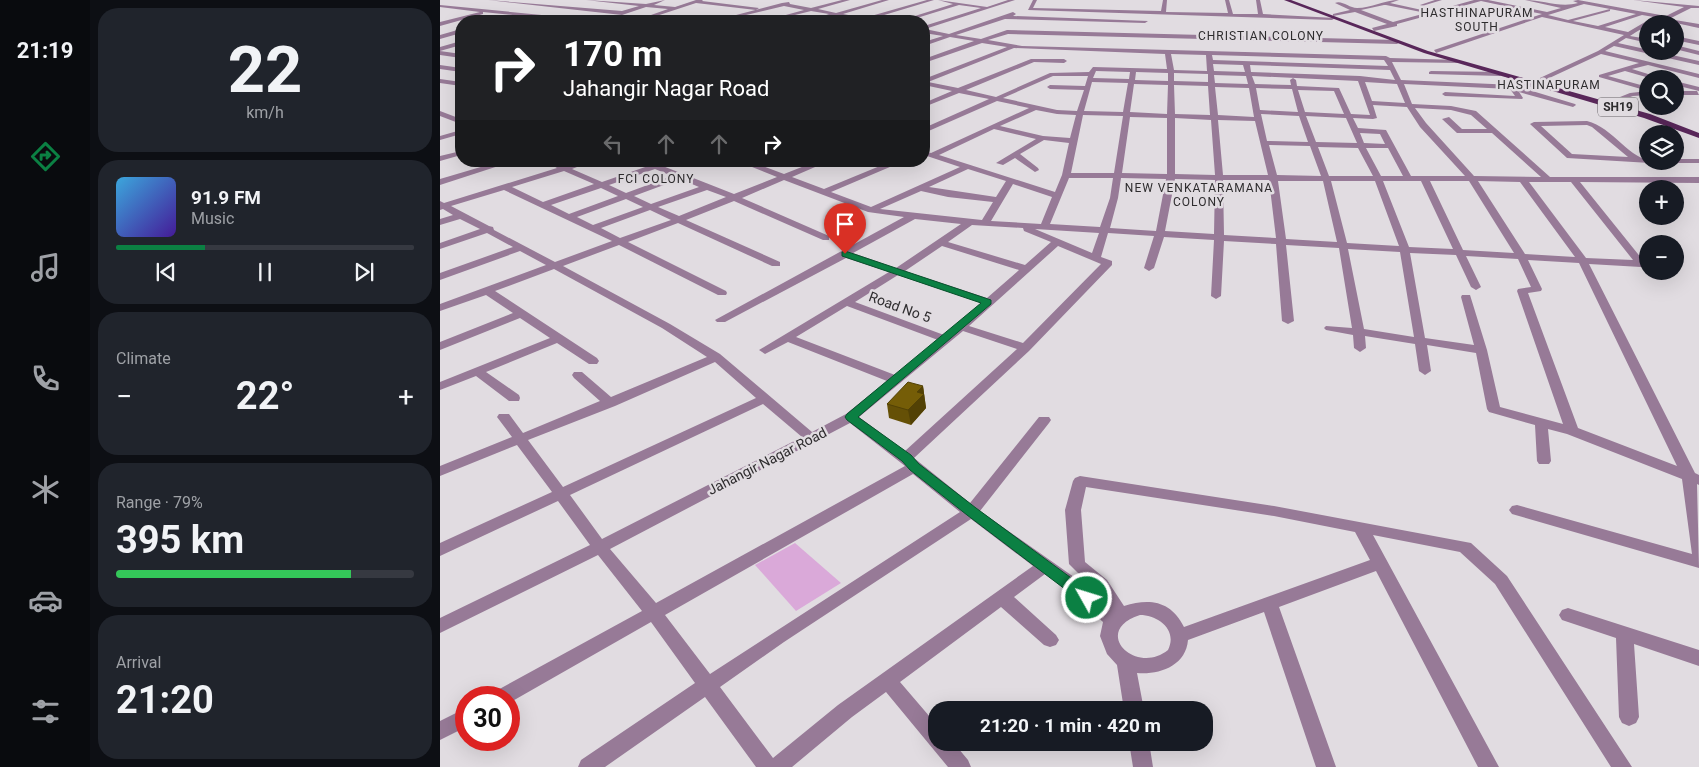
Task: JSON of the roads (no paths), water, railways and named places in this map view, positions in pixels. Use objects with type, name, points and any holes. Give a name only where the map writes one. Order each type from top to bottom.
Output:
[{"type":"main road","name":"SH19","points":[[1286,0],[1436,51],[1647,116],[1699,136]]},
{"type":"main road","name":"SH19","points":[[1295,0],[1397,42],[1459,62],[1500,74],[1613,101],[1699,130]]},
{"type":"street","points":[[490,0],[622,13]]},
{"type":"street","points":[[521,3],[534,0]]},
{"type":"street","points":[[517,15],[572,0]]},
{"type":"street","points":[[588,0],[675,8]]},
{"type":"street","points":[[616,15],[663,0]]},
{"type":"street","points":[[770,0],[791,2]]},
{"type":"street","points":[[739,15],[799,0]]},
{"type":"street","points":[[791,15],[848,0]]},
{"type":"street","points":[[832,15],[887,0]]},
{"type":"street","points":[[879,15],[932,0]]},
{"type":"street","points":[[940,0],[990,8],[1063,7],[1128,9],[1163,13],[1320,18],[1399,0],[1447,10]]},
{"type":"street","points":[[922,15],[971,0]]},
{"type":"street","points":[[930,28],[1013,0]]},
{"type":"street","points":[[930,42],[1015,13],[1035,0]]},
{"type":"street","points":[[1163,13],[1164,0]]},
{"type":"street","points":[[1226,0],[1231,15]]},
{"type":"street","points":[[1258,0],[1261,16]]},
{"type":"street","points":[[1334,2],[1350,0]]},
{"type":"street","points":[[1422,4],[1440,0]]},
{"type":"street","points":[[1466,0],[1544,15],[1639,39]]},
{"type":"street","points":[[1527,0],[1566,7]]},
{"type":"street","points":[[1568,0],[1651,15]]},
{"type":"street","points":[[1597,5],[1612,0]]},
{"type":"street","points":[[1635,0],[1699,7]]},
{"type":"street","points":[[1675,4],[1681,0]]},
{"type":"street","points":[[654,15],[698,1],[766,8]]},
{"type":"street","points":[[1374,30],[1395,25],[1415,17],[1479,1]]},
{"type":"street","points":[[441,6],[458,2]]},
{"type":"street","points":[[1334,2],[1395,25]]},
{"type":"street","points":[[1384,3],[1433,13]]},
{"type":"street","points":[[1436,51],[1566,7],[1584,3]]},
{"type":"street","points":[[782,4],[840,15]]},
{"type":"street","points":[[441,6],[529,15]]},
{"type":"street","points":[[1628,11],[1642,6]]},
{"type":"street","points":[[1670,15],[1690,6]]},
{"type":"street","points":[[1195,7],[1196,14]]},
{"type":"street","points":[[440,13],[461,8]]},
{"type":"street","points":[[1370,8],[1379,10]]},
{"type":"street","points":[[1553,24],[1612,9]]},
{"type":"street","points":[[474,15],[489,11]]},
{"type":"street","points":[[1142,35],[1148,12]]},
{"type":"street","points":[[1172,21],[1174,13]]},
{"type":"street","points":[[1582,31],[1598,28],[1642,13]]},
{"type":"street","points":[[1674,13],[1691,16]]},
{"type":"street","points":[[1406,15],[1415,17]]},
{"type":"street","points":[[1006,16],[1144,24]]},
{"type":"street","points":[[1293,17],[1295,24]]},
{"type":"street","points":[[1320,18],[1323,25]]},
{"type":"street","points":[[440,24],[455,20]]},
{"type":"street","points":[[1684,23],[1699,26]]},
{"type":"street","points":[[1027,24],[1144,24]]},
{"type":"street","points":[[1169,36],[1170,28]]},
{"type":"street","points":[[1045,226],[1066,175],[1081,109],[1093,69],[1292,75],[1514,87],[1537,83],[1600,52],[1639,28]]},
{"type":"street","points":[[1635,30],[1639,31]]},
{"type":"street","points":[[930,32],[1012,47],[1068,49],[1093,53],[1128,51],[1183,52],[1459,62]]},
{"type":"street","points":[[930,59],[1008,32],[1397,42]]},
{"type":"street","points":[[1297,32],[1300,39]]},
{"type":"street","points":[[440,37],[455,33]]},
{"type":"street","points":[[1327,33],[1330,40]]},
{"type":"street","points":[[1182,36],[1183,52]]},
{"type":"street","points":[[1210,37],[1210,62],[1219,177],[1216,296]]},
{"type":"street","points":[[1684,40],[1699,43]]},
{"type":"street","points":[[1022,48],[1026,41]]},
{"type":"street","points":[[1375,41],[1393,68],[1409,105],[1423,125],[1472,178],[1521,256],[1537,289],[1522,291],[1572,432]]},
{"type":"street","points":[[1614,44],[1699,64]]},
{"type":"street","points":[[440,49],[455,45]]},
{"type":"street","points":[[930,80],[1012,47]]},
{"type":"street","points":[[930,102],[1033,60],[1063,64],[1068,49]]},
{"type":"street","points":[[1684,50],[1699,53]]},
{"type":"street","points":[[1096,257],[1119,175],[1132,82],[1128,51]]},
{"type":"street","points":[[1149,268],[1160,234],[1171,176],[1171,72],[1168,52]]},
{"type":"street","points":[[1600,52],[1697,74]]},
{"type":"street","points":[[440,53],[455,55]]},
{"type":"street","points":[[1305,56],[1313,76]]},
{"type":"street","points":[[1422,61],[1439,83],[1451,108]]},
{"type":"street","points":[[1210,62],[1393,68]]},
{"type":"street","points":[[1639,88],[1600,76],[1648,63]]},
{"type":"street","points":[[1246,64],[1250,74],[1257,116],[1273,178],[1288,321]]},
{"type":"street","points":[[440,68],[453,69]]},
{"type":"street","points":[[440,73],[453,69]]},
{"type":"street","points":[[1626,69],[1639,73]]},
{"type":"street","points":[[1432,72],[1500,74]]},
{"type":"street","points":[[930,128],[1052,74],[1132,82],[1337,89]]},
{"type":"street","points":[[1292,75],[1301,114],[1326,178],[1343,244],[1359,332],[1360,348]]},
{"type":"street","points":[[1333,77],[1354,130],[1378,178],[1405,250],[1422,342],[1425,371]]},
{"type":"street","points":[[930,83],[1034,108],[1170,113],[1215,119],[1301,114],[1374,116],[1360,78]]},
{"type":"street","points":[[440,81],[455,83]]},
{"type":"street","points":[[1684,85],[1699,89]]},
{"type":"street","points":[[1050,87],[1088,88]]},
{"type":"street","points":[[1445,94],[1520,98],[1514,87]]},
{"type":"street","points":[[1514,87],[1573,105]]},
{"type":"street","points":[[1613,101],[1639,93]]},
{"type":"street","points":[[1684,93],[1699,93]]},
{"type":"street","points":[[1369,103],[1451,108],[1473,113],[1547,178]]},
{"type":"street","points":[[933,155],[1034,108]]},
{"type":"street","points":[[440,113],[455,119]]},
{"type":"street","points":[[451,117],[455,116]]},
{"type":"street","points":[[1446,119],[1458,131],[1495,131]]},
{"type":"street","points":[[1630,159],[1595,125],[1587,123],[1534,124],[1570,156],[1639,159]]},
{"type":"street","points":[[993,127],[1043,138],[1074,141]]},
{"type":"street","points":[[1354,130],[1383,132],[1408,178]]},
{"type":"street","points":[[440,138],[455,134]]},
{"type":"street","points":[[1000,162],[1043,138]]},
{"type":"street","points":[[1264,143],[1389,146]]},
{"type":"street","points":[[930,154],[1057,196]]},
{"type":"street","points":[[1015,154],[1035,170]]},
{"type":"street","points":[[440,159],[455,155]]},
{"type":"street","points":[[1684,161],[1699,161]]},
{"type":"street","points":[[440,182],[490,167]]},
{"type":"street","points":[[441,206],[568,167]]},
{"type":"street","points":[[542,205],[653,167]]},
{"type":"street","points":[[658,167],[826,238]]},
{"type":"street","points":[[759,167],[870,210],[913,216],[970,222],[1219,236],[1405,250],[1641,264],[1572,178]]},
{"type":"street","points":[[440,308],[678,220],[810,167]]},
{"type":"street","points":[[824,192],[885,167]]},
{"type":"street","points":[[870,210],[967,167]]},
{"type":"street","points":[[565,168],[776,264]]},
{"type":"street","points":[[1066,175],[1699,180]]},
{"type":"street","points":[[569,217],[680,176]]},
{"type":"street","points":[[1424,178],[1460,252],[1471,292],[1493,408],[1572,432],[1694,478]]},
{"type":"street","points":[[1522,178],[1583,261],[1694,478],[1699,552]]},
{"type":"street","points":[[986,223],[1011,180]]},
{"type":"street","points":[[504,187],[593,228],[722,293]]},
{"type":"street","points":[[593,228],[706,187]]},
{"type":"street","points":[[921,188],[948,194],[999,200]]},
{"type":"street","points":[[441,206],[462,215],[666,326],[716,357],[811,438]]},
{"type":"street","points":[[440,222],[462,215]]},
{"type":"street","points":[[721,320],[913,216]]},
{"type":"street","points":[[765,350],[942,243],[970,222]]},
{"type":"street","points":[[520,687],[654,613],[910,463],[1108,263],[1016,224]]},
{"type":"street","points":[[440,246],[490,230]]},
{"type":"street","name":"Jahangir Nagar Road","points":[[440,626],[600,547],[851,417],[960,327],[1058,241]]},
{"type":"street","points":[[942,243],[1026,269]]},
{"type":"street","points":[[440,277],[522,247]]},
{"type":"street","points":[[845,254],[988,302]]},
{"type":"street","points":[[487,291],[593,362]]},
{"type":"street","name":"Road No 5","points":[[846,302],[945,339]]},
{"type":"street","points":[[440,346],[520,314]]},
{"type":"street","points":[[960,327],[1025,348]]},
{"type":"street","points":[[1330,328],[1481,350]]},
{"type":"street","points":[[440,386],[559,338]]},
{"type":"street","points":[[787,338],[896,380]]},
{"type":"street","points":[[440,471],[716,357]]},
{"type":"street","points":[[477,371],[514,398]]},
{"type":"street","points":[[578,375],[610,402]]},
{"type":"street","points":[[440,550],[764,399]]},
{"type":"street","points":[[504,417],[600,547],[654,613],[768,767]]},
{"type":"street","points":[[851,417],[971,512],[1116,617]]},
{"type":"street","points":[[588,767],[707,685],[971,512],[1044,420]]},
{"type":"street","points":[[1541,422],[1544,461]]},
{"type":"street","points":[[1116,617],[1101,586],[1077,564],[1072,510],[1080,481],[1274,510],[1465,547],[1501,580],[1622,767]]},
{"type":"street","points":[[1517,510],[1699,562]]},
{"type":"street","points":[[1360,526],[1489,767]]},
{"type":"street","points":[[1179,636],[1379,563]]},
{"type":"street","points":[[778,767],[845,711],[1045,566]]},
{"type":"street","points":[[1002,597],[1050,640]]},
{"type":"street","points":[[1269,603],[1326,767]]},
{"type":"street","points":[[1140,608],[1161,612],[1176,627],[1179,645],[1175,653],[1159,665],[1137,665],[1126,662],[1111,647],[1108,638],[1109,629],[1116,617],[1129,609],[1140,608]]},
{"type":"street","points":[[1568,615],[1699,658]]},
{"type":"street","points":[[1626,634],[1629,717]]},
{"type":"street","points":[[1126,662],[1132,701]]},
{"type":"street","points":[[887,680],[928,729]]},
{"type":"street","points":[[440,731],[455,723]]},
{"type":"street","points":[[948,751],[961,767]]},
{"type":"street","points":[[1140,751],[1143,767]]},
{"type":"district","name":"HASTHINAPURAM SOUTH","points":[[1477,20]]},
{"type":"district","name":"CHRISTIAN COLONY","points":[[1261,36]]},
{"type":"district","name":"HASTINAPURAM","points":[[1549,85]]},
{"type":"district","name":"FCI COLONY","points":[[656,179]]},
{"type":"district","name":"NEW VENKATARAMANA COLONY","points":[[1199,195]]}]
